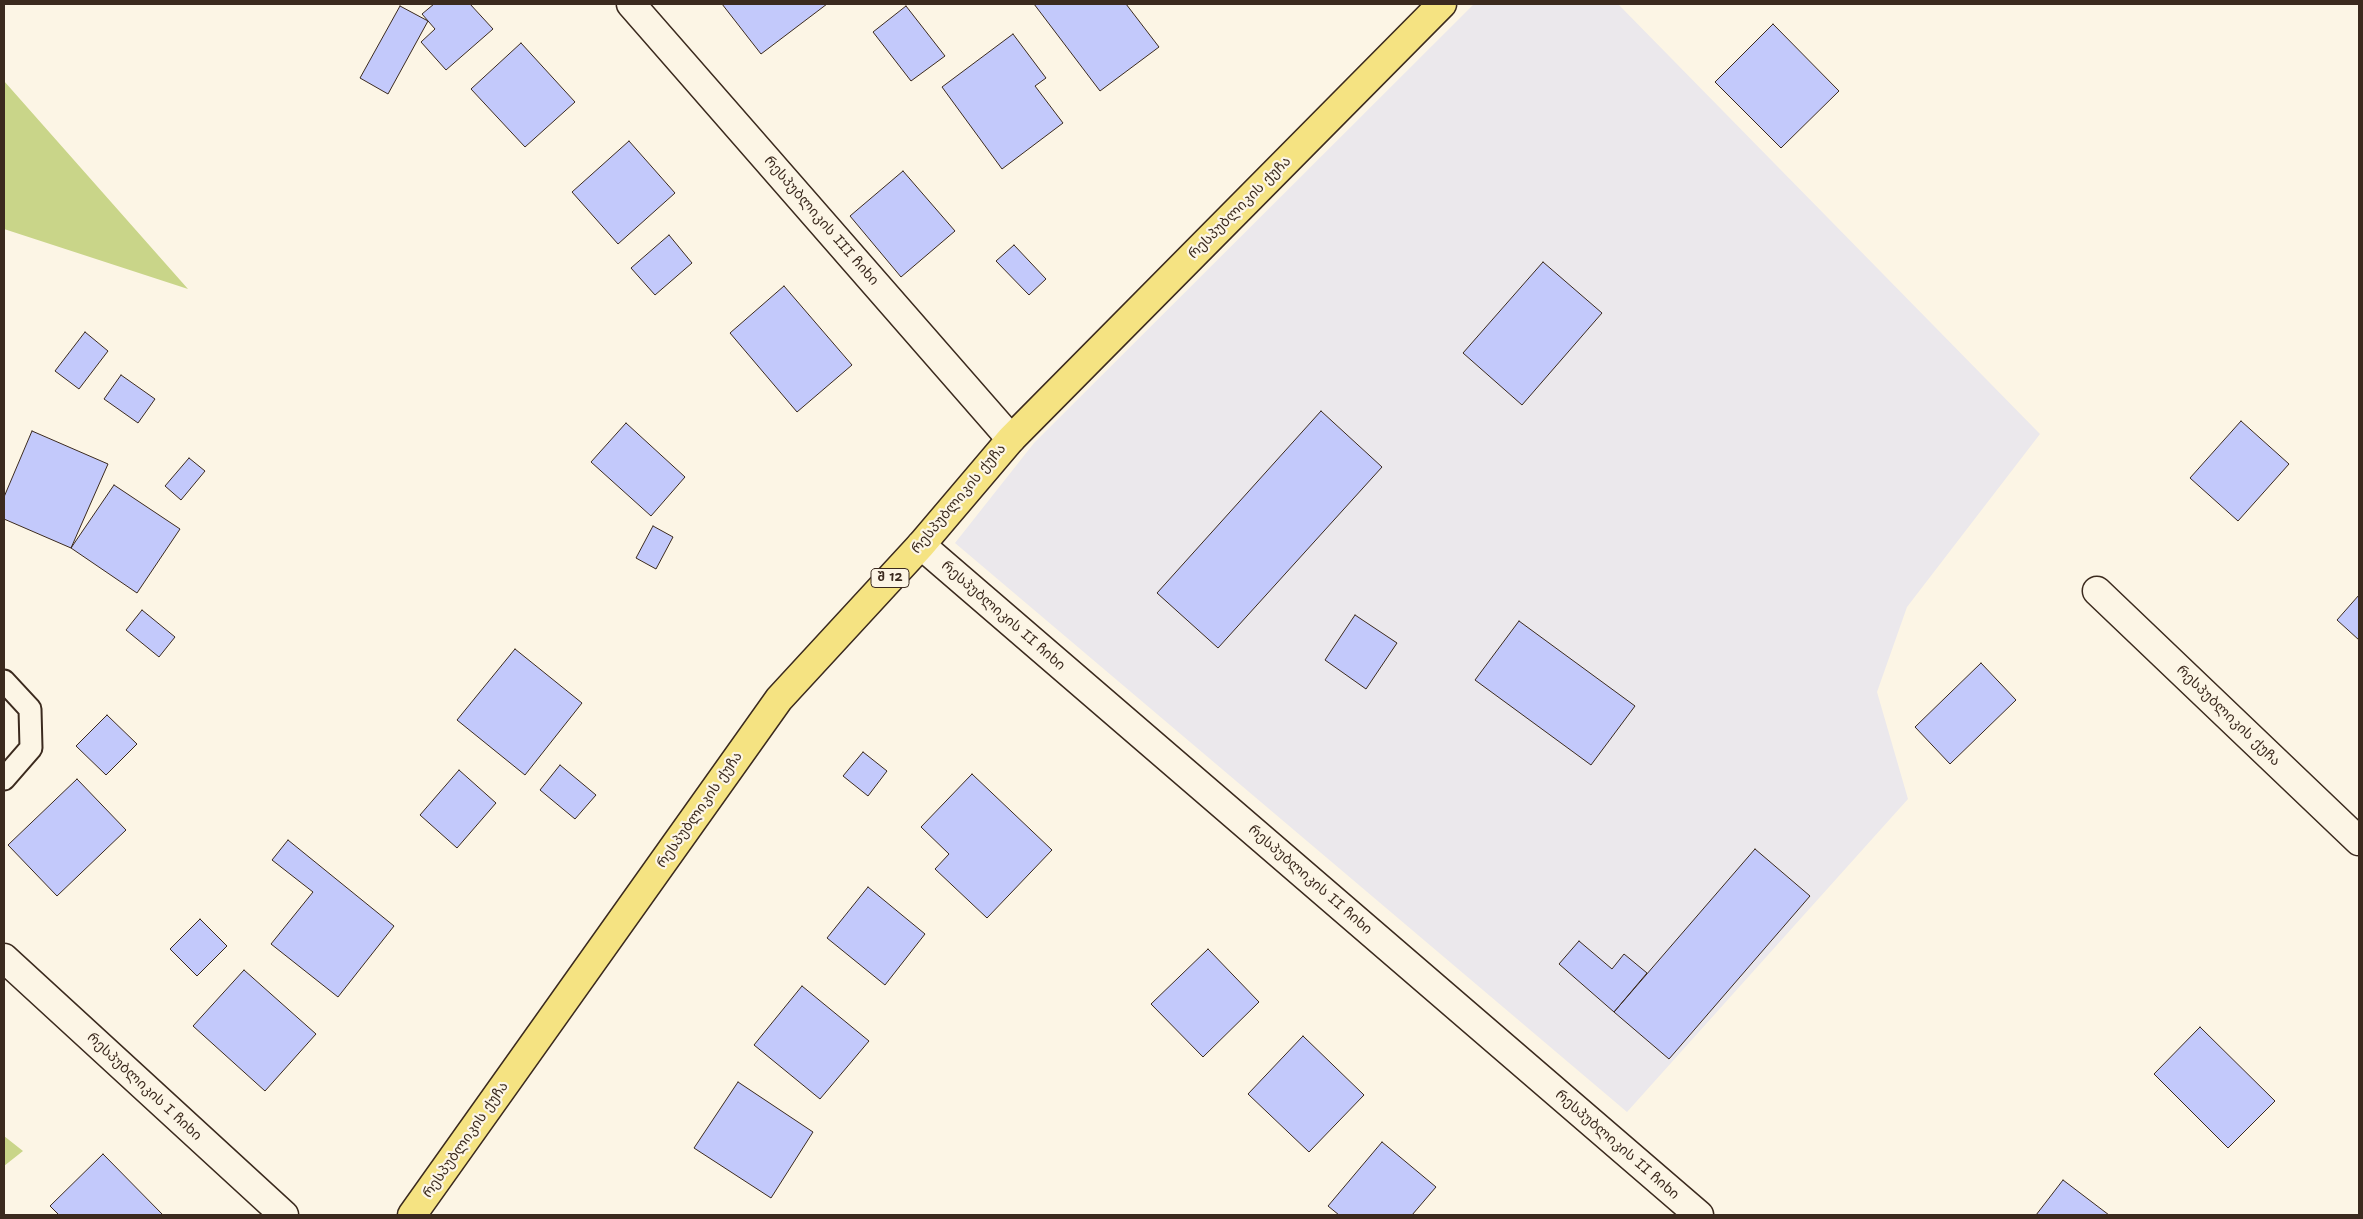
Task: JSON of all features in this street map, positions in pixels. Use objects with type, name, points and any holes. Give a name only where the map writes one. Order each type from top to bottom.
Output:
[{"type":"main road","name":"რესპუბლიკის ქუჩა","points":[[412,1215],[779,699],[921,545],[1011,439],[1442,4]]},
{"type":"street","name":"რესპუბლიკის III ჩიხი","points":[[632,4],[1011,439]]},
{"type":"street","name":"რესპუბლიკის II ჩიხი","points":[[921,545],[1699,1215]]},
{"type":"street","name":"რესპუბლიკის ქუჩა","points":[[2097,591],[2359,841]]},
{"type":"street","name":"რესპუბლიკის I ჩიხი","points":[[4,958],[284,1215]]},
{"type":"lane","points":[[4,681],[30,708],[31,748],[4,779]]},
{"type":"shaded area","points":[[1474,4],[1618,4],[2040,434],[1907,607],[1877,692],[1908,799],[1627,1112],[955,543],[1034,443]]},
{"type":"green space","points":[[4,81],[188,289],[4,229]]},
{"type":"green space","points":[[4,1136],[23,1151],[4,1166]]},
{"type":"building","points":[[434,4],[470,4],[493,29],[446,70],[421,42],[435,29],[422,14]]},
{"type":"building","points":[[722,4],[827,4],[761,54]]},
{"type":"building","points":[[1034,4],[1126,4],[1159,47],[1100,91]]},
{"type":"building","points":[[400,6],[428,21],[388,94],[360,78]]},
{"type":"building","points":[[906,6],[945,56],[911,81],[873,32]]},
{"type":"building","points":[[1773,24],[1839,91],[1781,148],[1715,82]]},
{"type":"building","points":[[1013,34],[1046,78],[1035,86],[1063,123],[1002,169],[942,87]]},
{"type":"building","points":[[521,43],[575,102],[525,147],[471,89]]},
{"type":"building","points":[[629,141],[675,193],[618,244],[572,192]]},
{"type":"building","points":[[903,171],[955,231],[901,277],[850,216]]},
{"type":"building","points":[[669,235],[692,263],[655,295],[631,268]]},
{"type":"building","points":[[1014,245],[1046,279],[1029,295],[996,261]]},
{"type":"building","points":[[1543,262],[1602,313],[1522,405],[1463,353]]},
{"type":"building","points":[[784,286],[852,365],[797,412],[730,333]]},
{"type":"building","points":[[85,332],[108,351],[79,389],[55,371]]},
{"type":"building","points":[[121,375],[155,399],[138,423],[104,399]]},
{"type":"building","points":[[1321,411],[1382,467],[1218,648],[1157,593]]},
{"type":"building","points":[[2241,421],[2289,464],[2238,521],[2190,478]]},
{"type":"building","points":[[626,423],[685,477],[651,516],[591,462]]},
{"type":"building","points":[[32,431],[108,464],[71,548],[4,519],[4,497]]},
{"type":"building","points":[[189,458],[205,471],[181,500],[165,486]]},
{"type":"building","points":[[114,485],[180,529],[137,593],[71,548]]},
{"type":"building","points":[[653,526],[673,537],[656,569],[636,558]]},
{"type":"building","points":[[2359,595],[2359,640],[2337,620]]},
{"type":"building","points":[[142,610],[175,637],[159,657],[126,630]]},
{"type":"building","points":[[1355,615],[1397,643],[1366,689],[1325,660]]},
{"type":"building","points":[[1519,621],[1635,706],[1591,765],[1475,680]]},
{"type":"building","points":[[515,649],[582,703],[525,775],[457,720]]},
{"type":"building","points":[[1981,663],[2016,700],[1950,764],[1915,727]]},
{"type":"building","points":[[107,715],[137,744],[106,775],[76,746]]},
{"type":"building","points":[[863,752],[887,771],[868,796],[843,776]]},
{"type":"building","points":[[560,765],[596,795],[575,819],[540,790]]},
{"type":"building","points":[[459,770],[496,803],[457,848],[420,815]]},
{"type":"building","points":[[972,774],[1052,850],[987,918],[935,869],[949,854],[921,827]]},
{"type":"building","points":[[77,779],[126,830],[57,896],[8,845]]},
{"type":"building","points":[[288,840],[394,926],[338,997],[271,944],[313,892],[272,860]]},
{"type":"building","points":[[1755,849],[1810,896],[1669,1059],[1614,1012]]},
{"type":"building","points":[[868,887],[925,934],[885,985],[827,938]]},
{"type":"building","points":[[200,919],[227,946],[197,976],[170,949]]},
{"type":"building","points":[[1579,941],[1612,969],[1624,954],[1647,973],[1614,1012],[1559,964]]},
{"type":"building","points":[[1208,949],[1259,1002],[1203,1057],[1151,1004]]},
{"type":"building","points":[[244,970],[316,1034],[265,1091],[193,1026]]},
{"type":"building","points":[[802,986],[869,1041],[820,1099],[754,1045]]},
{"type":"building","points":[[2200,1027],[2275,1101],[2228,1148],[2154,1074]]},
{"type":"building","points":[[1303,1036],[1364,1095],[1309,1152],[1248,1094]]},
{"type":"building","points":[[738,1082],[813,1132],[771,1198],[694,1148]]},
{"type":"building","points":[[1382,1142],[1436,1187],[1412,1215],[1339,1215],[1328,1206]]},
{"type":"building","points":[[103,1154],[163,1215],[59,1215],[50,1206]]},
{"type":"building","points":[[2063,1180],[2109,1215],[2036,1215]]}]
